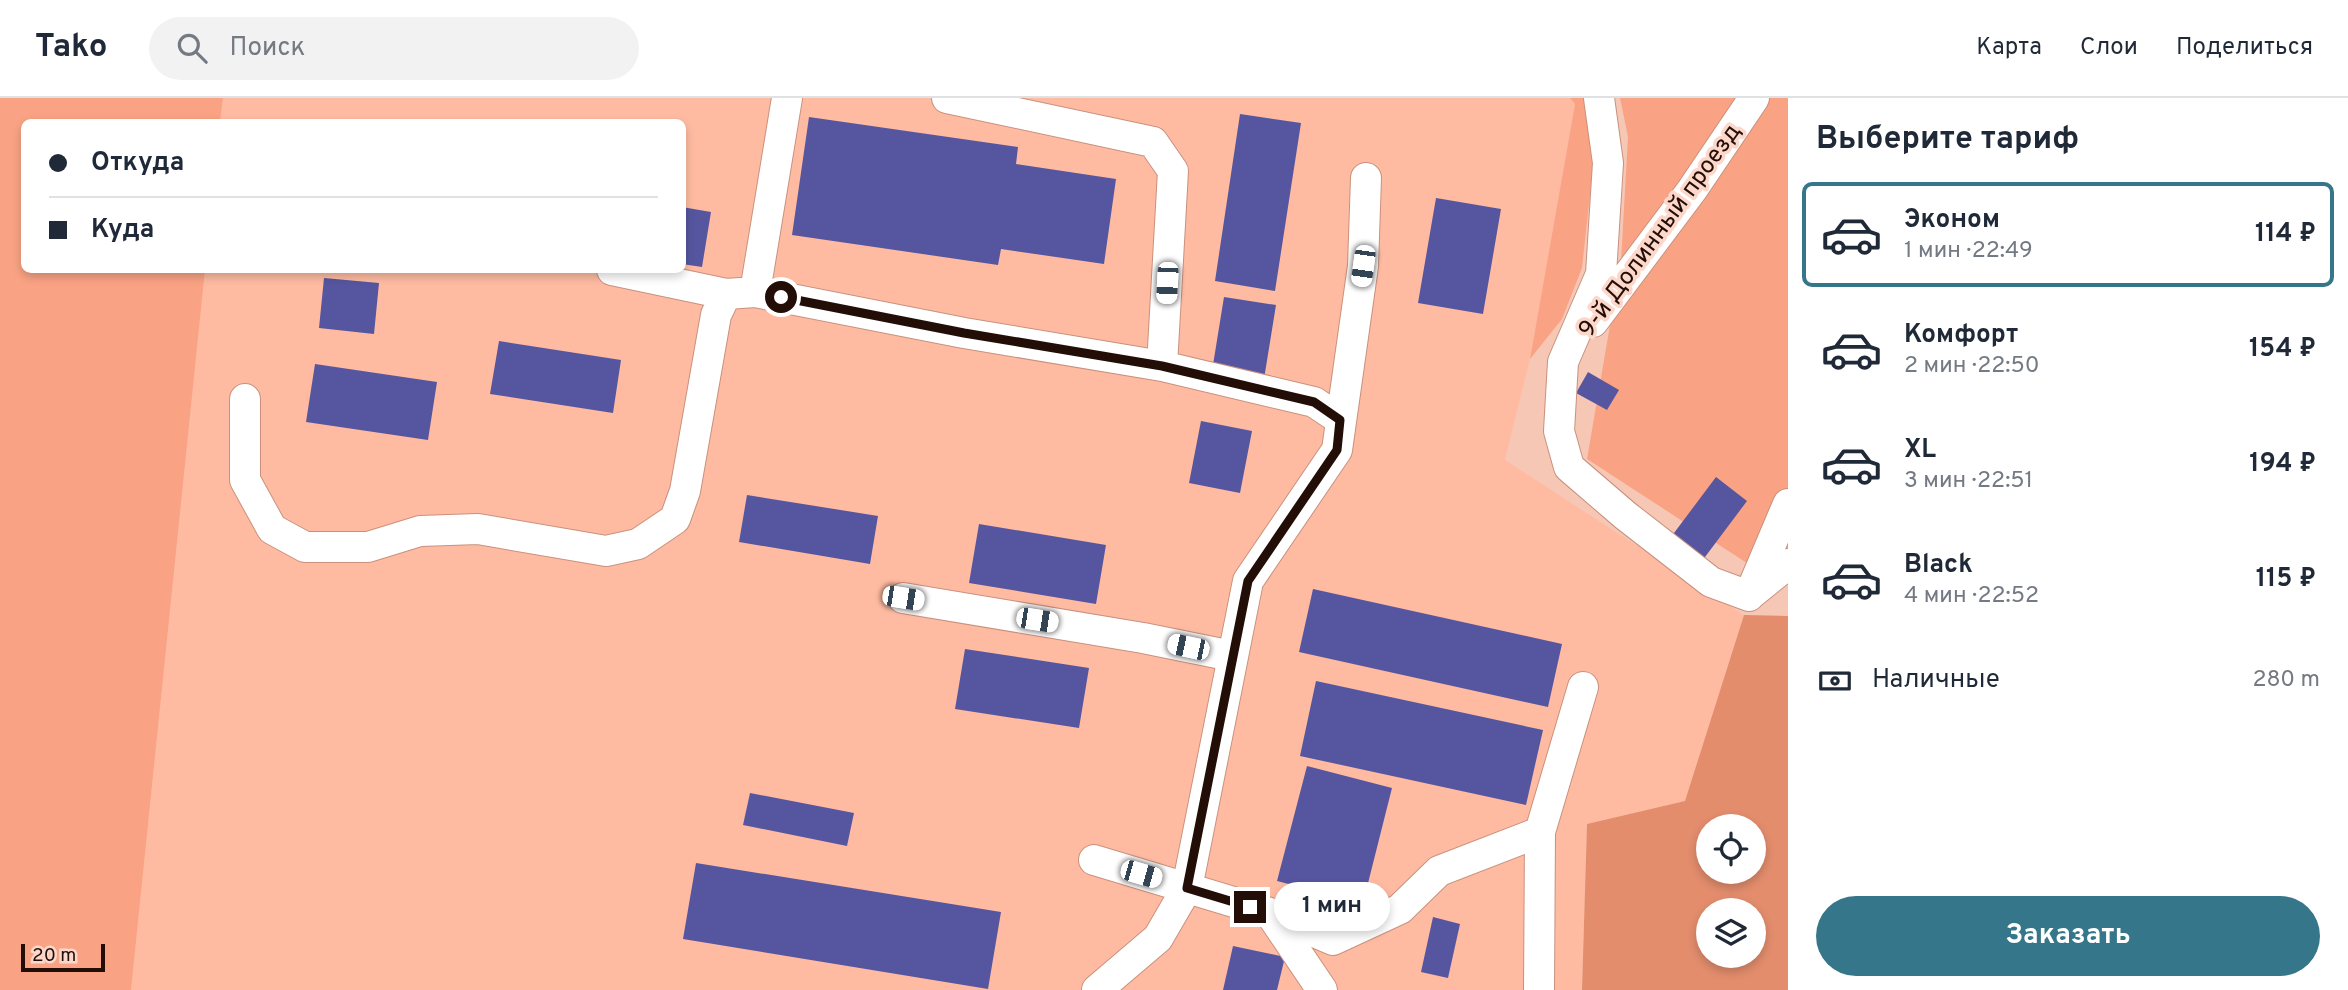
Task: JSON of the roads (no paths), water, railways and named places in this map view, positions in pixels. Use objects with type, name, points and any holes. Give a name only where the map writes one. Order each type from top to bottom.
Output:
[{"type":"street","points":[[245,399],[245,480],[272,529],[305,547],[368,547],[420,531],[478,529],[606,551],[638,544],[675,519],[685,491],[716,315],[741,293],[787,98]]},
{"type":"street","points":[[947,98],[1153,142],[1173,171],[1162,366]]},
{"type":"street","points":[[1599,98],[1608,163],[1601,274],[1563,362],[1559,431],[1569,467],[1626,516],[1711,582],[1749,596]]},
{"type":"street","name":"9-й Долинный проезд","points":[[1563,362],[1692,190],[1754,98]]},
{"type":"street","points":[[1097,990],[1158,938],[1187,888],[1248,581],[1337,450],[1363,266],[1366,178]]},
{"type":"street","points":[[629,273],[1162,366],[1314,402],[1340,420]]},
{"type":"street","points":[[1749,596],[1788,504]]},
{"type":"street","points":[[1749,596],[1788,564]]},
{"type":"street","points":[[903,598],[1143,638],[1232,656]]},
{"type":"street","points":[[1539,990],[1541,832],[1583,687]]},
{"type":"street","points":[[1094,860],[1270,913],[1333,940],[1401,909],[1438,871],[1541,832]]},
{"type":"street","points":[[1270,913],[1322,990]]}]
